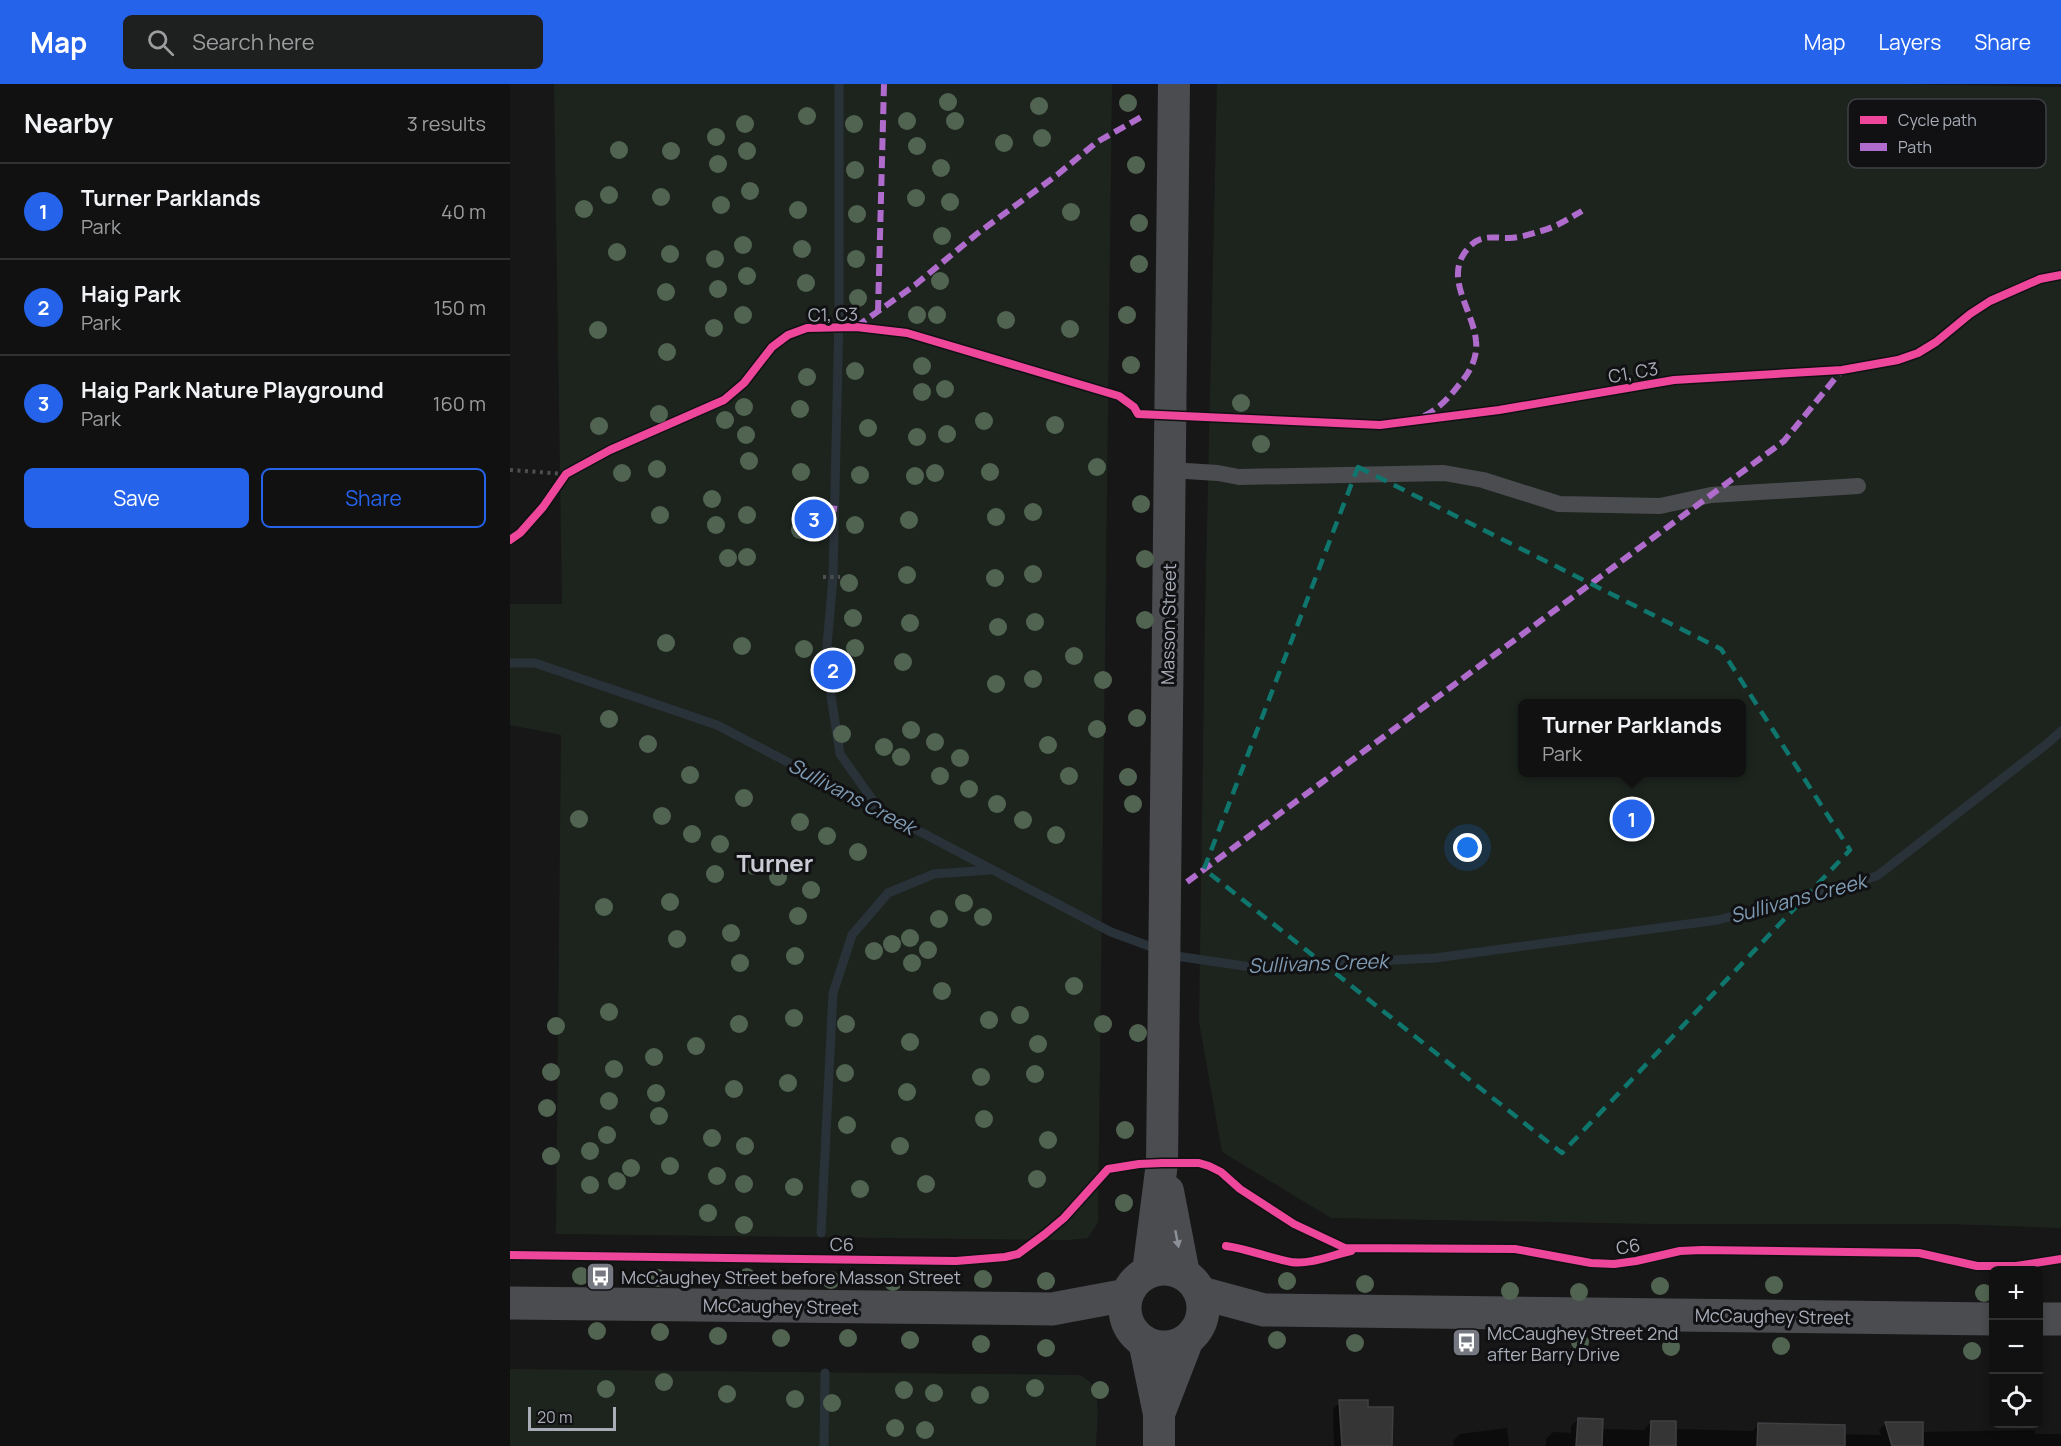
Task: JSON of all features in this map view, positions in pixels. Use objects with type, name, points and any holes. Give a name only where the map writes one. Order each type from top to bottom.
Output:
[{"type":"street","name":"Masson Street","points":[[1158,1446],[1159,1414],[1137,1308],[1162,1163],[1174,84]]},
{"type":"street","name":"Masson Street","points":[[1162,1163],[1192,1283]]},
{"type":"street","points":[[1160,1269],[1172,1269],[1192,1283],[1203,1304],[1203,1316],[1194,1333],[1178,1345],[1166,1348],[1155,1346],[1137,1308],[1160,1269]]},
{"type":"street","name":"McCaughey Street","points":[[1192,1283],[1264,1310]]},
{"type":"street","name":"McCaughey Street","points":[[510,1303],[1137,1308]]},
{"type":"street","name":"McCaughey Street","points":[[1194,1333],[1264,1310],[1989,1319]]},
{"type":"street","points":[[2043,1319],[2061,1319]]},
{"type":"street","name":"Masson Street","points":[[1159,1414],[1194,1333]]},
{"type":"lane","points":[[1170,470],[1218,473],[1239,477],[1444,473],[1483,480],[1559,504],[1660,506],[1711,495],[1858,486]]},
{"type":"path","points":[[510,470],[569,472]]},
{"type":"path","points":[[558,484],[569,472]]},
{"type":"path","points":[[823,577],[840,577]]},
{"type":"highlighted area","points":[[1358,467],[1721,649],[1850,850],[1562,1153],[1204,869]]},
{"type":"shaded area","points":[[554,84],[1112,84],[1098,1222],[1088,1238],[1068,1240],[556,1234],[561,735],[510,725],[510,604],[562,604]]},
{"type":"shaded area","points":[[1217,84],[1900,84],[2061,87],[2061,1228],[1950,1224],[1653,1224],[1331,1218],[1222,1152],[1199,1022]]},
{"type":"shaded area","points":[[510,1369],[1078,1375],[1087,1379],[1096,1395],[1098,1416],[1096,1446],[510,1446]]},
{"type":"building","points":[[1339,1400],[1368,1400],[1368,1407],[1393,1407],[1392,1446],[1342,1446]]},
{"type":"building","points":[[1578,1418],[1603,1419],[1602,1446],[1576,1446]]},
{"type":"building","points":[[1651,1421],[1676,1421],[1676,1446],[1650,1446]]},
{"type":"building","points":[[1885,1422],[1923,1422],[1923,1446],[1892,1446]]},
{"type":"building","points":[[1758,1423],[1845,1425],[1845,1446],[1757,1446]]},
{"type":"waterway","points":[[839,84],[839,316],[833,577],[827,646],[831,696],[840,754],[879,809]]},
{"type":"waterway","name":"Sullivans Creek","points":[[510,663],[535,663],[717,725],[1111,932],[1176,956],[1251,967],[1435,958],[1718,920],[1877,876],[2061,731]]},
{"type":"waterway","points":[[821,1233],[833,993],[852,935],[888,893],[934,874],[990,870]]},
{"type":"waterway","points":[[824,1446],[825,1373]]},
{"type":"marked path","points":[[878,312],[884,84]]},
{"type":"marked path","points":[[856,327],[915,285],[978,233],[1057,175],[1097,142],[1143,116]]},
{"type":"marked path","points":[[1424,416],[1450,395],[1466,376],[1474,360],[1476,347],[1474,329],[1458,281],[1458,269],[1462,257],[1470,246],[1484,238],[1529,235],[1582,211]]},
{"type":"marked path","points":[[1187,882],[1784,441],[1842,370]]},
{"type":"marked path","points":[[829,508],[837,509]]},
{"type":"cycle path","name":"C1, C3","points":[[510,540],[520,533],[543,507],[566,474],[610,450],[724,400],[744,383],[772,347],[788,335],[807,328],[856,327],[907,333],[1119,396],[1134,407],[1138,414],[1380,425],[1499,410],[1674,380],[1842,370],[1898,360],[1918,353],[1936,342],[1990,301],[2040,279],[2061,275]]},
{"type":"cycle path","name":"C6","points":[[510,1255],[956,1261],[1005,1257],[1018,1254],[1064,1218],[1108,1169],[1139,1164],[1199,1163],[1221,1172],[1240,1189],[1294,1224],[1345,1248],[1515,1249],[1591,1263],[1614,1264],[1680,1251],[1702,1250],[1919,1253],[1977,1266],[2016,1266],[2061,1259]]},
{"type":"cycle path","points":[[1226,1246],[1298,1263],[1351,1251]]},
{"type":"place","name":"Haig Park Nature Playground","points":[[814,519]]},
{"type":"place","name":"Haig Park","points":[[833,670]]},
{"type":"place","name":"Turner Parklands","points":[[1632,819]]},
{"type":"place","name":"McCaughey Street before Masson Street","points":[[600,1277]]},
{"type":"place","name":"McCaughey Street 2nd after Barry Drive","points":[[1466,1343]]},
{"type":"district","name":"Turner","points":[[775,862]]}]
